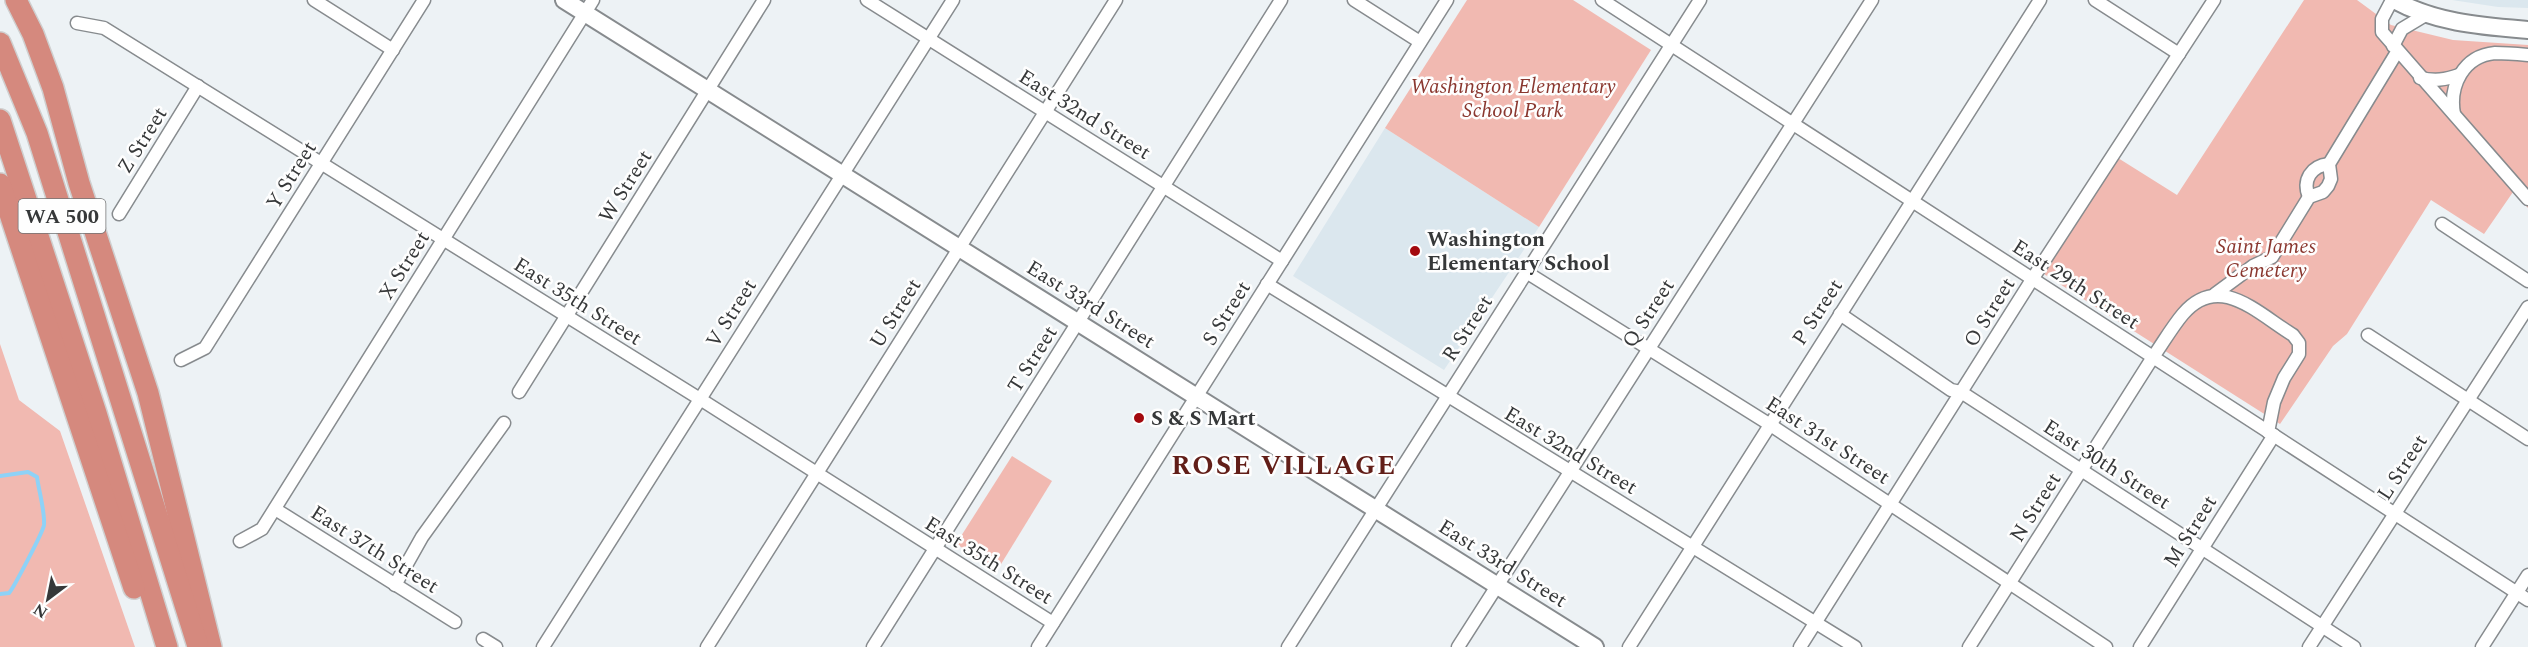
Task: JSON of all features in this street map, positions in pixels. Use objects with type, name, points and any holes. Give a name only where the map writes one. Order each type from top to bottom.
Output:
[{"type":"highway","points":[[16,0],[33,34],[50,78],[79,183],[148,393],[211,647]]},
{"type":"highway","name":"WA 500","points":[[0,43],[22,92],[36,133],[198,647]]},
{"type":"highway","name":"WA 500","points":[[0,120],[96,413],[167,647]]},
{"type":"highway","points":[[0,184],[154,647]]},
{"type":"street","points":[[314,0],[393,50]]},
{"type":"street","name":"Y Street","points":[[181,360],[205,348],[424,0]]},
{"type":"street","name":"East 33rd Street","points":[[564,0],[589,7],[708,90],[1595,647]]},
{"type":"street","name":"W Street","points":[[519,392],[764,0]]},
{"type":"street","name":"East 32nd Street","points":[[867,0],[1282,261]]},
{"type":"street","name":"V Street","points":[[543,647],[952,0]]},
{"type":"street","name":"U Street","points":[[707,647],[1116,0]]},
{"type":"street","name":"T Street","points":[[873,647],[1281,0]]},
{"type":"street","points":[[1354,0],[1420,42]]},
{"type":"street","name":"S Street","points":[[1038,647],[1447,0]]},
{"type":"street","name":"East 29th Street","points":[[1602,0],[2528,600]]},
{"type":"street","name":"R Street","points":[[1288,647],[1700,0]]},
{"type":"street","name":"Q Street","points":[[1458,647],[1872,0]]},
{"type":"street","name":"P Street","points":[[1629,647],[2040,0]]},
{"type":"street","points":[[2095,0],[2179,54]]},
{"type":"street","name":"O Street","points":[[1800,647],[2033,278],[2214,0]]},
{"type":"street","points":[[2528,30],[2461,23],[2427,14],[2393,0],[2384,14],[2381,28],[2395,49],[2528,199]]},
{"type":"street","name":"X Street","points":[[240,541],[262,529],[589,7]]},
{"type":"street","points":[[2329,164],[2316,167],[2308,177],[2306,191],[2309,197],[2323,192],[2328,186],[2331,179],[2329,164],[2395,49],[2402,29],[2427,14]]},
{"type":"street","name":"East 35th Street","points":[[77,23],[104,28],[700,399],[1053,623]]},
{"type":"street","points":[[2454,116],[2451,102],[2453,87],[2468,64],[2494,53],[2528,55]]},
{"type":"street","points":[[2420,78],[2440,80],[2459,75]]},
{"type":"street","name":"Z Street","points":[[119,214],[198,86]]},
{"type":"street","name":"N Street","points":[[1968,647],[2153,357],[2183,314],[2205,296],[2215,294],[2253,266],[2272,257],[2309,197]]},
{"type":"street","points":[[2442,224],[2528,281]]},
{"type":"street","name":"East 31st Street","points":[[1526,272],[1769,424],[2106,647]]},
{"type":"street","name":"East 32nd Street","points":[[1267,284],[1446,397],[1855,647]]},
{"type":"street","points":[[2215,294],[2235,299],[2293,335],[2299,344],[2299,354],[2284,378],[2274,402],[2271,433]]},
{"type":"street","name":"L Street","points":[[2309,647],[2528,308]]},
{"type":"street","name":"East 30th Street","points":[[1840,314],[1951,390],[1961,392],[2354,647]]},
{"type":"street","points":[[2368,335],[2528,439]]},
{"type":"street","points":[[395,585],[422,537],[504,423]]},
{"type":"street","name":"M Street","points":[[2140,647],[2271,433]]},
{"type":"street","name":"East 37th Street","points":[[274,509],[455,622]]},
{"type":"street","points":[[2482,647],[2528,575]]},
{"type":"street","points":[[483,639],[496,647]]},
{"type":"shaded area","points":[[2452,0],[2528,0],[2528,8],[2498,7]]},
{"type":"shaded area","name":"Washington Elementary School","points":[[1385,128],[1539,227],[1444,370],[1293,276]]},
{"type":"green space","name":"Washington Elementary School Park","points":[[1467,0],[1573,0],[1651,50],[1539,227],[1385,128]]},
{"type":"green space","name":"Saint James Cemetery","points":[[2304,0],[2357,0],[2391,25],[2453,40],[2528,45],[2528,208],[2513,192],[2484,234],[2431,200],[2347,334],[2333,346],[2280,424],[2044,274],[2118,158],[2177,195]]},
{"type":"green space","points":[[0,344],[19,400],[60,431],[135,647],[0,647]]},
{"type":"green space","points":[[1012,456],[1052,481],[998,569],[956,544]]},
{"type":"waterway","points":[[0,476],[28,472],[37,477],[44,520],[39,538],[12,589],[9,593],[0,594]]},
{"type":"place","name":"Washington Elementary School","points":[[1415,251]]},
{"type":"place","name":"S & S Mart","points":[[1139,418]]},
{"type":"district","name":"ROSE VILLAGE","points":[[1284,465]]}]
